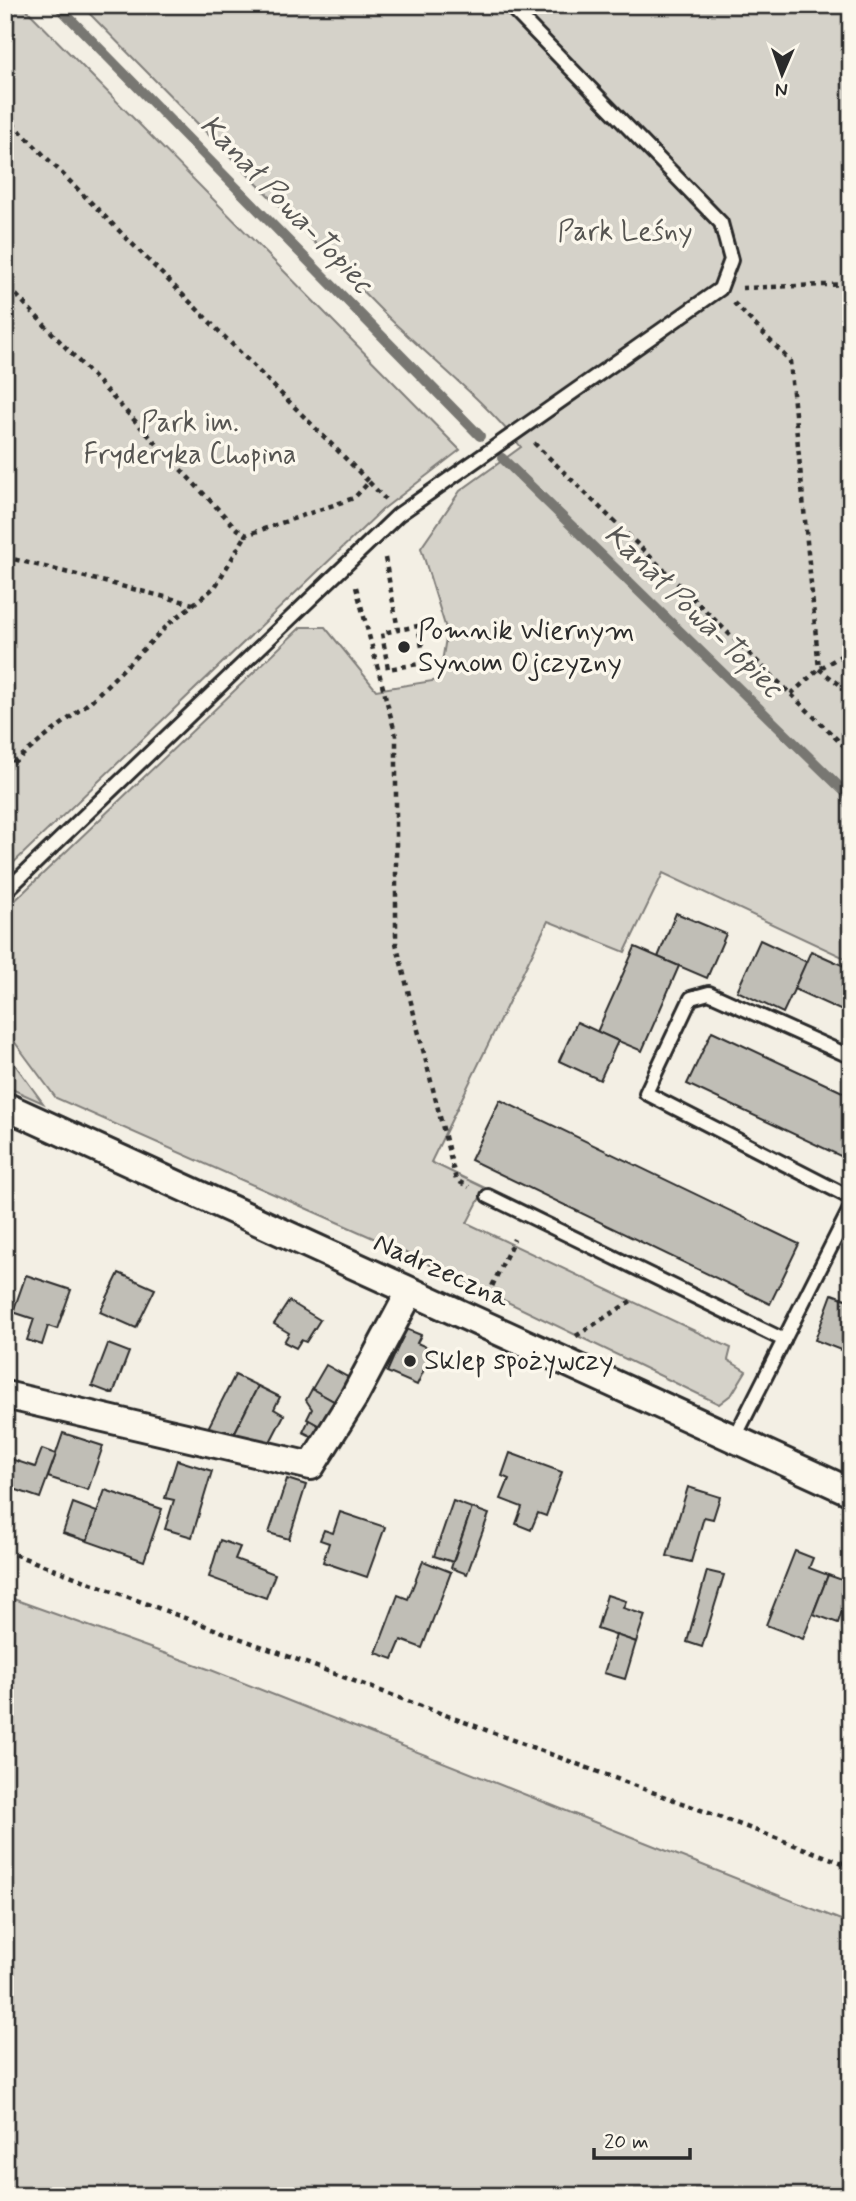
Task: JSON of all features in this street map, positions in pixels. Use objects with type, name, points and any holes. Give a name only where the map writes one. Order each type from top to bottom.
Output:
[{"type":"street","name":"Nadrzeczna","points":[[5,1106],[851,1492]]},
{"type":"street","points":[[5,1395],[311,1466],[355,1397],[410,1292]]},
{"type":"lane","points":[[5,892],[380,530],[519,428],[720,289],[731,260],[721,223],[509,5]]},
{"type":"lane","points":[[847,1055],[709,993],[691,999],[646,1093],[851,1198]]},
{"type":"lane","points":[[488,1196],[784,1340]]},
{"type":"lane","points":[[734,1439],[851,1207]]},
{"type":"path","points":[[5,116],[369,482],[354,498],[246,535],[215,587],[171,622],[91,701],[5,769]]},
{"type":"path","points":[[5,283],[246,535]]},
{"type":"path","points":[[720,289],[851,284]]},
{"type":"path","points":[[720,289],[790,361],[819,669],[851,693]]},
{"type":"path","points":[[519,428],[851,753]]},
{"type":"path","points":[[380,530],[398,630]]},
{"type":"path","points":[[5,557],[193,604]]},
{"type":"path","points":[[349,559],[396,736],[396,943],[456,1180],[488,1196]]},
{"type":"path","points":[[418,626],[425,663],[388,669],[382,633],[398,630],[418,626]]},
{"type":"path","points":[[791,694],[819,669],[851,650]]},
{"type":"path","points":[[483,1306],[514,1239]]},
{"type":"path","points":[[566,1342],[634,1299]]},
{"type":"path","points":[[5,1551],[851,1866]]},
{"type":"green space","name":"Park im. Fryderyka Chopina","points":[[5,5],[22,5],[460,450],[382,510],[5,871]]},
{"type":"green space","name":"Park Leśny","points":[[81,5],[851,5],[851,961],[663,873],[625,952],[548,921],[431,1162],[485,1188],[467,1223],[731,1348],[728,1360],[746,1371],[732,1394],[719,1404],[389,1245],[56,1098],[5,1029],[5,910],[301,627],[325,627],[376,690],[439,680],[447,632],[421,548],[460,491],[521,447],[490,412],[401,330]]},
{"type":"green space","points":[[5,1051],[43,1103],[5,1086]]},
{"type":"green space","points":[[5,1596],[211,1670],[851,1924],[851,2196],[5,2196]]},
{"type":"building","points":[[676,913],[726,934],[707,978],[658,957]]},
{"type":"building","points":[[760,940],[807,962],[783,1013],[737,991]]},
{"type":"building","points":[[635,947],[679,966],[642,1051],[597,1032]]},
{"type":"building","points":[[811,951],[851,969],[851,1015],[794,989]]},
{"type":"building","points":[[577,1022],[618,1041],[600,1080],[559,1061]]},
{"type":"building","points":[[712,1031],[851,1096],[851,1161],[687,1084]]},
{"type":"building","points":[[500,1100],[799,1244],[770,1304],[471,1160]]},
{"type":"building","points":[[119,1273],[155,1289],[136,1328],[100,1312]]},
{"type":"building","points":[[26,1275],[71,1290],[57,1329],[48,1326],[42,1345],[27,1340],[34,1319],[13,1312]]},
{"type":"building","points":[[832,1294],[851,1301],[851,1354],[815,1340]]},
{"type":"building","points":[[289,1301],[320,1320],[306,1342],[301,1340],[296,1348],[284,1342],[289,1333],[274,1324]]},
{"type":"building","name":"Sklep spożywczy","points":[[406,1329],[421,1335],[417,1343],[433,1350],[417,1385],[387,1372]]},
{"type":"building","points":[[108,1344],[129,1352],[113,1394],[92,1386]]},
{"type":"building","points":[[326,1365],[351,1379],[337,1403],[312,1389]]},
{"type":"building","points":[[235,1375],[258,1386],[234,1434],[208,1428]]},
{"type":"building","points":[[258,1386],[280,1397],[274,1409],[284,1415],[270,1442],[234,1434]]},
{"type":"building","points":[[312,1389],[337,1403],[323,1428],[307,1419],[312,1409],[306,1400]]},
{"type":"building","points":[[309,1420],[323,1428],[317,1439],[303,1432]]},
{"type":"building","points":[[63,1433],[103,1446],[88,1490],[48,1477]]},
{"type":"building","points":[[42,1449],[56,1454],[40,1498],[5,1486],[8,1458],[35,1467]]},
{"type":"building","points":[[510,1453],[562,1472],[546,1516],[538,1513],[531,1530],[516,1524],[522,1507],[501,1499],[509,1479],[502,1476]]},
{"type":"building","points":[[177,1460],[212,1471],[192,1537],[165,1529],[174,1500],[165,1498]]},
{"type":"building","points":[[287,1479],[306,1485],[289,1539],[269,1533]]},
{"type":"building","points":[[688,1487],[720,1497],[713,1519],[704,1517],[691,1562],[667,1556]]},
{"type":"building","points":[[105,1490],[162,1509],[144,1561],[87,1541]]},
{"type":"building","points":[[453,1501],[472,1508],[453,1562],[434,1556]]},
{"type":"building","points":[[73,1503],[97,1512],[87,1541],[63,1533]]},
{"type":"building","points":[[472,1508],[489,1514],[467,1574],[451,1568]]},
{"type":"building","points":[[340,1512],[385,1527],[367,1577],[323,1562],[329,1543],[320,1540],[324,1530],[333,1533]]},
{"type":"building","points":[[220,1540],[240,1547],[235,1559],[275,1574],[266,1598],[209,1577]]},
{"type":"building","points":[[795,1551],[813,1558],[809,1568],[828,1575],[803,1639],[766,1625]]},
{"type":"building","points":[[423,1561],[451,1572],[422,1648],[401,1640],[393,1659],[376,1653],[398,1595],[408,1599]]},
{"type":"building","points":[[707,1571],[724,1575],[702,1647],[687,1642]]},
{"type":"building","points":[[828,1575],[851,1583],[838,1623],[813,1614]]},
{"type":"building","points":[[607,1595],[626,1601],[623,1608],[645,1615],[636,1642],[597,1629]]},
{"type":"building","points":[[616,1635],[636,1642],[625,1679],[604,1673]]},
{"type":"waterway","name":"Kanał Powa-Topiec","points":[[57,5],[480,436]]},
{"type":"waterway","name":"Kanał Powa-Topiec","points":[[502,458],[851,798]]},
{"type":"place","name":"Pomnik Wiernym Synom Ojczyzny","points":[[404,647]]},
{"type":"place","name":"Sklep spożywczy","points":[[410,1361]]}]
